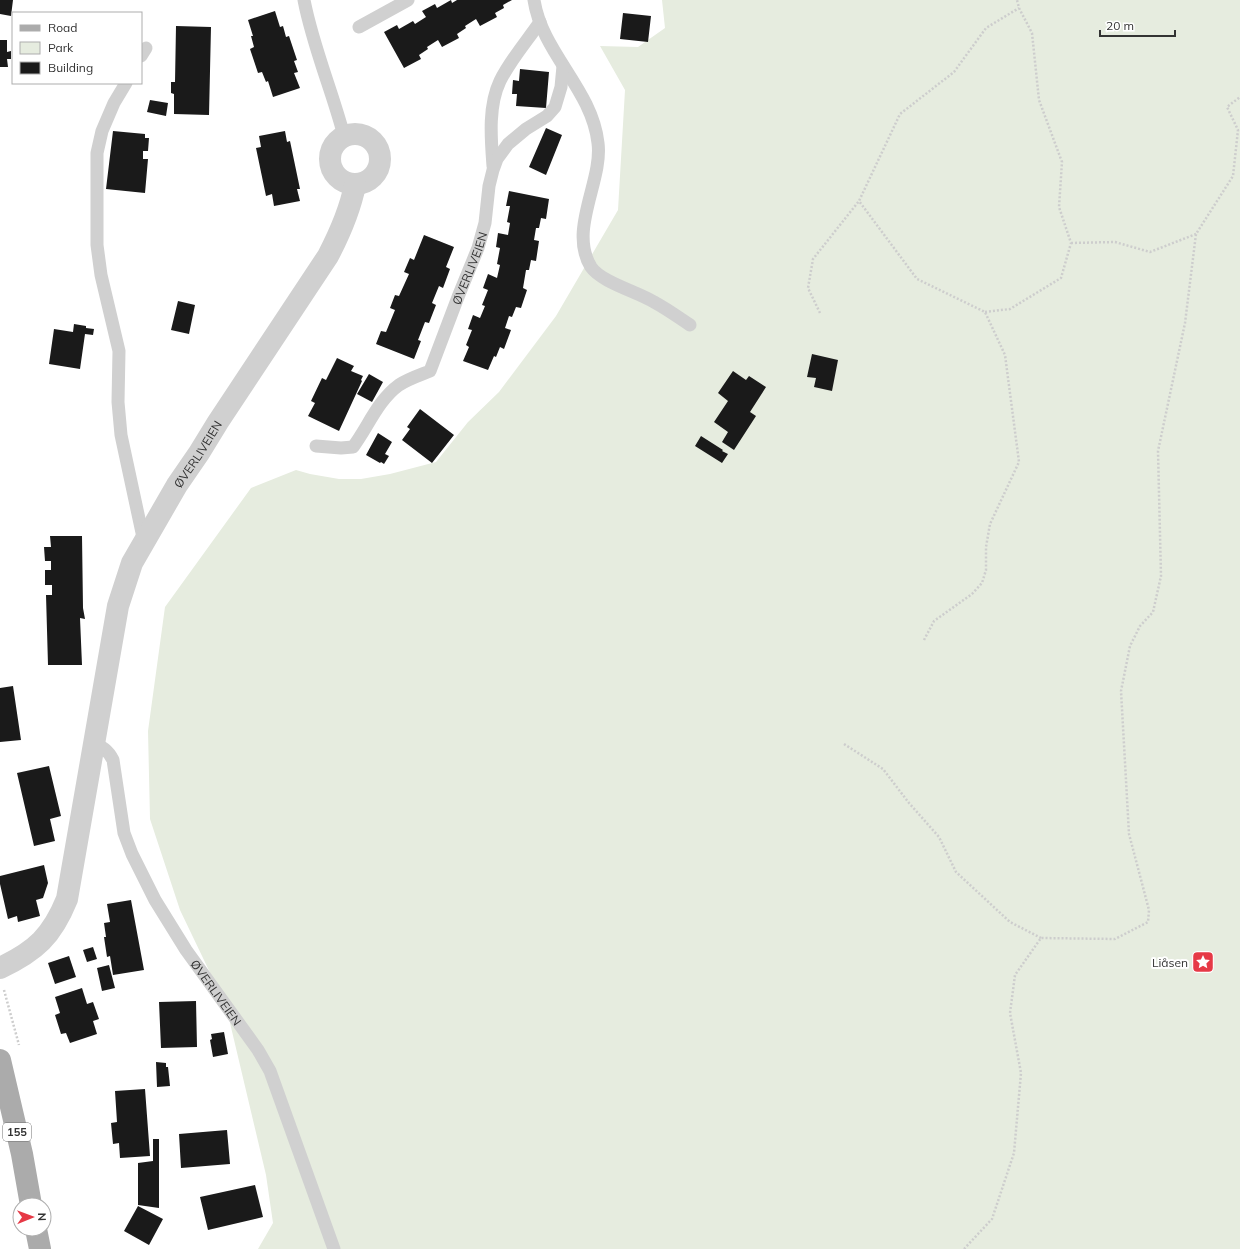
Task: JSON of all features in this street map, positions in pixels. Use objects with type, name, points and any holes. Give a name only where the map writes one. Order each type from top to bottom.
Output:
[{"type":"main road","name":"155","points":[[0,1060],[22,1154],[30,1197]]},
{"type":"main road","points":[[38,1237],[40,1249]]},
{"type":"street","points":[[357,134],[370,138],[378,148],[380,154],[380,167],[373,178],[368,182],[355,185],[342,181],[338,178],[334,173],[330,161],[332,149],[339,139],[344,136],[357,134]]},
{"type":"street","name":"ØVERLIVEIEN","points":[[0,968],[27,954],[46,937],[56,925],[67,898],[118,606],[132,563],[177,485],[328,256],[349,209],[355,185]]},
{"type":"lane","points":[[304,0],[309,26],[334,99],[344,136]]},
{"type":"lane","points":[[358,27],[408,0]]},
{"type":"lane","points":[[534,0],[545,36],[571,78],[593,119],[598,144],[597,169],[587,203],[584,231],[585,253],[592,268],[606,281],[629,289],[654,301],[690,325]]},
{"type":"lane","points":[[493,170],[492,120],[493,104],[497,89],[516,54],[540,22]]},
{"type":"lane","name":"ØVERLIVEIEN","points":[[316,446],[340,448],[353,447],[380,405],[391,392],[399,385],[430,371],[478,248],[493,170],[498,157],[508,144],[521,133],[548,116],[555,107],[561,87],[563,66]]},
{"type":"lane","points":[[125,84],[114,103],[102,131],[97,153],[97,245],[101,274],[119,351],[118,402],[121,435],[144,542]]},
{"type":"lane","name":"ØVERLIVEIEN","points":[[94,745],[104,748],[113,760],[124,833],[132,854],[155,900],[186,950],[258,1050],[270,1071],[334,1249]]},
{"type":"path","points":[[859,201],[917,279],[985,312],[1010,309],[1061,278],[1071,243],[1059,207],[1062,162],[1039,100],[1032,33],[1019,8],[1017,0]]},
{"type":"path","points":[[820,313],[808,288],[814,259],[859,201],[900,114],[954,72],[986,28],[1019,8]]},
{"type":"path","points":[[844,744],[883,769],[909,803],[940,837],[956,872],[1010,922],[1041,938],[1115,939],[1148,922],[1149,910],[1128,834],[1122,691],[1130,646],[1140,626],[1153,612],[1161,576],[1158,451],[1185,323],[1196,234],[1233,176],[1238,130],[1227,107],[1240,97]]},
{"type":"path","points":[[1071,243],[1115,242],[1150,252],[1196,234]]},
{"type":"path","points":[[924,640],[934,621],[972,594],[982,583],[986,570],[986,546],[990,524],[1019,462],[1005,355],[985,312]]},
{"type":"path","points":[[964,1249],[992,1219],[1014,1153],[1020,1073],[1010,1013],[1016,975],[1041,938]]},
{"type":"green space","points":[[662,0],[1240,0],[1240,1249],[258,1249],[273,1223],[266,1175],[226,1006],[180,910],[150,819],[148,731],[165,607],[251,488],[296,470],[339,479],[361,479],[390,474],[436,462],[468,422],[499,392],[556,316],[618,210],[625,90],[600,46],[638,47],[665,28]]},
{"type":"building","points":[[0,0],[13,0],[11,16],[0,14]]},
{"type":"building","points":[[451,0],[452,3],[457,0],[512,0],[503,5],[504,8],[495,13],[497,17],[480,26],[476,19],[465,26],[466,28],[457,34],[459,38],[442,47],[438,40],[427,47],[428,49],[419,55],[421,59],[404,68],[384,32],[397,25],[399,29],[413,21],[415,24],[426,17],[422,11],[435,4],[437,8]]},
{"type":"building","points":[[275,11],[280,27],[283,26],[286,37],[289,36],[297,60],[294,61],[298,72],[294,73],[300,88],[273,97],[268,81],[266,82],[262,72],[258,73],[250,49],[254,47],[251,36],[253,36],[248,20]]},
{"type":"building","points":[[623,13],[651,16],[648,42],[620,39]]},
{"type":"building","points":[[176,26],[211,27],[209,115],[174,114],[174,94],[171,93],[171,82],[175,82]]},
{"type":"building","points":[[0,40],[7,40],[7,52],[11,51],[11,59],[7,59],[8,67],[0,67]]},
{"type":"building","points":[[520,69],[549,72],[546,108],[516,106],[517,94],[512,94],[513,80],[519,81]]},
{"type":"building","points":[[150,100],[168,103],[166,116],[147,112]]},
{"type":"building","points":[[546,128],[562,135],[546,175],[529,167]]},
{"type":"building","points":[[113,131],[145,134],[145,138],[149,138],[148,151],[143,151],[143,159],[148,159],[145,193],[106,189]]},
{"type":"building","points":[[285,131],[287,142],[290,141],[300,189],[297,189],[300,201],[274,206],[272,194],[266,196],[256,148],[261,147],[259,136]]},
{"type":"building","points":[[509,191],[549,199],[546,219],[541,218],[539,228],[536,228],[534,240],[539,241],[536,261],[531,260],[529,270],[526,270],[523,288],[527,290],[521,308],[516,307],[512,317],[509,316],[505,328],[511,330],[504,349],[500,347],[488,370],[463,361],[469,347],[466,345],[472,330],[468,329],[473,315],[480,318],[485,306],[482,305],[488,290],[483,288],[488,274],[497,278],[500,265],[497,264],[500,248],[496,247],[498,233],[508,235],[510,223],[507,222],[510,206],[506,206]]},
{"type":"building","points":[[424,235],[454,247],[446,267],[450,269],[443,288],[439,286],[432,303],[436,305],[429,323],[425,322],[418,340],[421,341],[414,359],[376,344],[381,331],[386,332],[395,310],[390,308],[395,295],[399,296],[409,274],[404,272],[410,258],[414,260]]},
{"type":"building","points":[[178,301],[195,305],[189,334],[171,330]]},
{"type":"building","points":[[74,324],[94,329],[93,335],[85,334],[80,369],[49,364],[54,329],[73,332]]},
{"type":"building","points":[[812,354],[838,360],[832,391],[814,387],[816,378],[807,377]]},
{"type":"building","points":[[337,358],[354,366],[351,371],[363,376],[339,431],[308,416],[315,403],[311,401],[322,378],[326,380]]},
{"type":"building","points":[[733,371],[746,380],[749,376],[766,387],[750,412],[756,416],[734,450],[722,442],[728,432],[714,422],[728,401],[718,393]]},
{"type":"building","points":[[369,374],[383,382],[372,402],[357,394]]},
{"type":"building","points":[[420,409],[454,435],[432,463],[402,440],[410,429],[407,427]]},
{"type":"building","points":[[378,433],[392,442],[385,454],[389,456],[384,464],[366,455]]},
{"type":"building","points":[[701,436],[728,454],[722,463],[695,446]]},
{"type":"building","points":[[50,536],[82,536],[83,608],[85,619],[80,618],[82,665],[48,665],[46,595],[52,595],[52,585],[45,585],[45,570],[51,570],[51,561],[45,561],[44,547],[51,547]]},
{"type":"building","points":[[13,686],[21,740],[0,742],[0,688]]},
{"type":"building","points":[[49,766],[61,816],[50,819],[55,841],[34,846],[17,773]]},
{"type":"building","points":[[44,865],[48,883],[43,898],[36,900],[40,916],[18,922],[17,916],[8,919],[0,884],[0,876]]},
{"type":"building","points":[[131,900],[144,970],[113,975],[110,956],[107,957],[104,937],[106,937],[104,923],[110,922],[107,904]]},
{"type":"building","points":[[93,947],[97,959],[87,962],[83,950]]},
{"type":"building","points":[[69,956],[76,977],[55,984],[48,963]]},
{"type":"building","points":[[109,965],[115,988],[102,991],[97,968]]},
{"type":"building","points":[[82,988],[87,1004],[93,1002],[99,1019],[93,1021],[97,1034],[70,1043],[66,1033],[61,1034],[55,1015],[60,1013],[55,997]]},
{"type":"building","points":[[196,1001],[197,1047],[161,1048],[159,1002]]},
{"type":"building","points":[[224,1032],[228,1054],[213,1057],[210,1040],[212,1039],[211,1034]]},
{"type":"building","points":[[156,1062],[166,1063],[166,1067],[168,1067],[170,1086],[157,1087]]},
{"type":"building","points":[[145,1089],[150,1156],[120,1158],[119,1143],[113,1144],[111,1123],[117,1122],[115,1091]]},
{"type":"building","points":[[227,1130],[230,1164],[181,1168],[179,1134]]},
{"type":"building","points":[[153,1139],[159,1139],[159,1208],[138,1205],[138,1163],[153,1161]]},
{"type":"building","points":[[255,1185],[263,1217],[208,1230],[200,1197]]},
{"type":"building","points":[[138,1206],[163,1219],[149,1245],[124,1231]]},
{"type":"place","name":"Liåsen","points":[[1203,962]]}]
